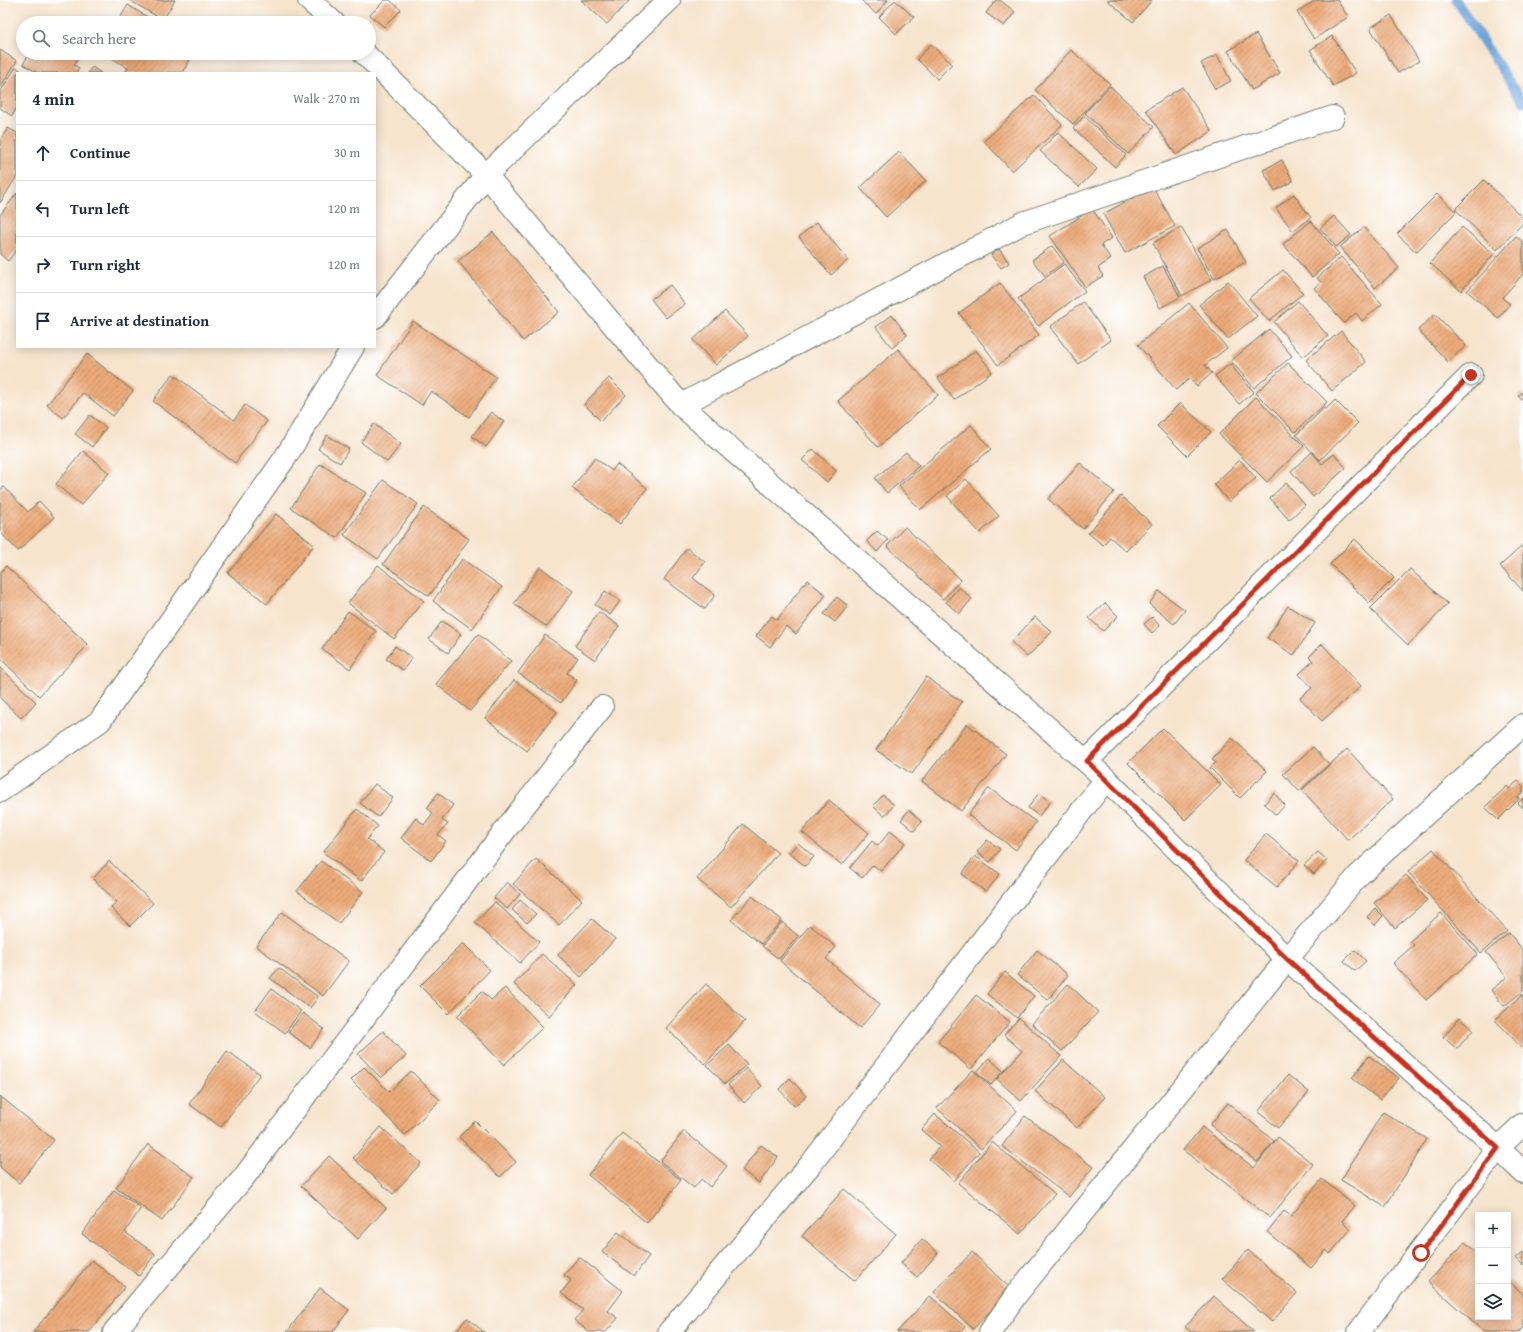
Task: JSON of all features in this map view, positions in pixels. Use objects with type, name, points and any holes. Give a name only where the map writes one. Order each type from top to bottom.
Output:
[{"type":"street","points":[[376,316],[486,175],[669,0]]},
{"type":"street","points":[[312,1],[327,16]]},
{"type":"street","points":[[371,60],[486,175],[681,405],[1087,761],[1287,959],[1523,1172]]},
{"type":"street","points":[[681,405],[1023,223],[1333,117]]},
{"type":"street","points":[[0,791],[100,721],[285,458],[352,348]]},
{"type":"street","points":[[1087,761],[1471,375]]},
{"type":"street","points":[[114,1332],[244,1177],[506,829],[602,706]]},
{"type":"street","points":[[990,1332],[1016,1294],[1287,959],[1359,875],[1523,725]]},
{"type":"street","points":[[669,1332],[811,1164],[1106,779]]},
{"type":"street","points":[[1359,1332],[1498,1148],[1523,1124]]},
{"type":"building","points":[[129,0],[175,0],[165,16],[156,16]]},
{"type":"building","points":[[385,0],[390,0],[401,10],[384,27],[376,20],[376,16],[370,15]]},
{"type":"building","points":[[581,0],[630,0],[607,24]]},
{"type":"building","points":[[861,0],[888,0],[876,14]]},
{"type":"building","points":[[895,0],[914,17],[896,34],[879,17]]},
{"type":"building","points":[[996,0],[1000,0],[1015,12],[1004,26],[986,13]]},
{"type":"building","points":[[1107,0],[1152,0],[1133,22]]},
{"type":"building","points":[[1316,0],[1337,0],[1348,17],[1314,39],[1297,12]]},
{"type":"building","points":[[128,5],[146,16],[121,16]]},
{"type":"building","points":[[1391,15],[1419,61],[1398,73],[1370,28]]},
{"type":"building","points":[[1256,34],[1280,73],[1252,90],[1228,51]]},
{"type":"building","points":[[1332,36],[1356,73],[1333,86],[1310,50]]},
{"type":"building","points":[[931,44],[952,64],[937,79],[917,59]]},
{"type":"building","points":[[0,50],[17,61],[0,88]]},
{"type":"building","points":[[1071,50],[1110,84],[1073,124],[1035,90]]},
{"type":"building","points":[[1217,55],[1231,81],[1215,89],[1201,63]]},
{"type":"building","points":[[26,60],[77,60],[74,65],[79,68],[77,72],[36,72],[23,64]]},
{"type":"building","points":[[115,60],[190,60],[183,72],[126,72],[128,68]]},
{"type":"building","points":[[16,67],[23,72],[16,72],[16,109],[12,116],[0,108],[0,92]]},
{"type":"building","points":[[92,67],[100,72],[89,72]]},
{"type":"building","points":[[1110,86],[1154,127],[1128,154],[1085,113]]},
{"type":"building","points":[[1182,87],[1212,131],[1176,155],[1146,110]]},
{"type":"building","points":[[1034,95],[1062,125],[1012,171],[984,141]]},
{"type":"building","points":[[1084,116],[1126,155],[1115,167],[1073,128]]},
{"type":"building","points":[[8,128],[16,132],[16,178],[0,203],[0,140]]},
{"type":"building","points":[[1058,132],[1097,169],[1079,187],[1040,151]]},
{"type":"building","points":[[899,152],[926,181],[886,217],[860,188]]},
{"type":"building","points":[[1282,160],[1293,181],[1275,191],[1263,170]]},
{"type":"building","points":[[1484,180],[1523,218],[1523,223],[1497,250],[1455,209]]},
{"type":"building","points":[[1153,187],[1175,226],[1125,253],[1103,214]]},
{"type":"building","points":[[16,194],[16,250],[8,261],[0,254],[0,215]]},
{"type":"building","points":[[1294,194],[1311,218],[1293,231],[1276,208]]},
{"type":"building","points":[[1437,194],[1456,212],[1416,252],[1397,234]]},
{"type":"building","points":[[1092,209],[1112,238],[1101,245],[1111,259],[1098,268],[1103,276],[1085,287],[1050,236]]},
{"type":"building","points":[[1334,216],[1351,235],[1336,247],[1320,228]]},
{"type":"building","points":[[1311,221],[1339,254],[1312,277],[1283,244]]},
{"type":"building","points":[[817,222],[848,260],[831,275],[799,237]]},
{"type":"building","points":[[1181,227],[1211,280],[1182,296],[1153,243]]},
{"type":"building","points":[[1364,227],[1399,268],[1375,288],[1340,247]]},
{"type":"building","points":[[1462,227],[1494,254],[1461,291],[1430,263]]},
{"type":"building","points":[[1228,230],[1246,262],[1214,279],[1197,248]]},
{"type":"building","points":[[493,232],[559,312],[523,341],[458,261]]},
{"type":"building","points":[[1516,236],[1523,242],[1523,274],[1502,298],[1510,304],[1498,318],[1467,291]]},
{"type":"building","points":[[1052,246],[1064,262],[1045,276],[1032,260]]},
{"type":"building","points":[[999,249],[1009,263],[1001,268],[991,255]]},
{"type":"building","points":[[1341,257],[1382,304],[1362,321],[1356,313],[1344,323],[1314,288],[1321,282],[1317,278]]},
{"type":"building","points":[[1064,264],[1085,291],[1038,326],[1018,299]]},
{"type":"building","points":[[1163,266],[1180,297],[1160,308],[1143,277]]},
{"type":"building","points":[[1283,270],[1303,293],[1269,321],[1249,298]]},
{"type":"building","points":[[1228,281],[1257,316],[1228,339],[1199,305]]},
{"type":"building","points":[[1000,283],[1039,335],[998,365],[959,313]]},
{"type":"building","points":[[670,285],[685,304],[666,318],[651,299]]},
{"type":"building","points":[[1298,301],[1328,336],[1303,357],[1274,322]]},
{"type":"building","points":[[1083,302],[1111,340],[1078,364],[1050,327]]},
{"type":"building","points":[[1189,303],[1227,348],[1205,365],[1212,373],[1197,386],[1190,378],[1176,390],[1138,345]]},
{"type":"building","points":[[725,311],[748,336],[716,365],[693,340]]},
{"type":"building","points":[[1435,314],[1466,346],[1448,362],[1418,330]]},
{"type":"building","points":[[892,315],[907,335],[892,348],[876,327]]},
{"type":"building","points":[[413,321],[496,377],[469,417],[431,391],[422,405],[377,375]]},
{"type":"building","points":[[1269,329],[1292,356],[1254,388],[1231,361]]},
{"type":"building","points":[[1341,331],[1366,362],[1332,391],[1306,360]]},
{"type":"building","points":[[898,349],[938,395],[878,447],[838,401]]},
{"type":"building","points":[[976,350],[992,372],[954,400],[938,378]]},
{"type":"building","points":[[87,354],[133,391],[113,416],[83,393],[63,418],[47,405]]},
{"type":"building","points":[[1288,363],[1327,402],[1295,432],[1256,393]]},
{"type":"building","points":[[1230,364],[1254,392],[1239,404],[1215,376]]},
{"type":"building","points":[[173,374],[234,420],[245,405],[267,421],[235,463],[153,401]]},
{"type":"building","points":[[609,378],[626,395],[601,421],[584,404]]},
{"type":"building","points":[[1523,392],[1523,401],[1518,396]]},
{"type":"building","points":[[1256,397],[1304,446],[1267,482],[1219,434]]},
{"type":"building","points":[[1335,400],[1358,423],[1320,460],[1296,435],[1324,408],[1326,409]]},
{"type":"building","points":[[1180,403],[1211,432],[1187,456],[1157,426]]},
{"type":"building","points":[[491,412],[504,422],[486,447],[472,436]]},
{"type":"building","points":[[90,415],[106,428],[92,447],[75,434]]},
{"type":"building","points":[[374,424],[401,444],[387,462],[361,442]]},
{"type":"building","points":[[971,425],[991,449],[920,510],[899,486]]},
{"type":"building","points":[[327,435],[349,449],[340,463],[318,449]]},
{"type":"building","points":[[813,449],[836,471],[827,482],[802,460]]},
{"type":"building","points":[[83,451],[109,473],[81,505],[56,484]]},
{"type":"building","points":[[906,452],[919,466],[887,493],[875,478]]},
{"type":"building","points":[[1312,452],[1322,464],[1334,454],[1346,468],[1313,497],[1291,471]]},
{"type":"building","points":[[595,458],[612,471],[617,464],[647,488],[620,524],[572,488]]},
{"type":"building","points":[[1240,460],[1256,478],[1229,502],[1214,484]]},
{"type":"building","points":[[1080,463],[1114,492],[1083,529],[1048,499]]},
{"type":"building","points":[[320,464],[366,493],[337,538],[291,508]]},
{"type":"building","points":[[966,479],[999,516],[980,533],[947,496]]},
{"type":"building","points":[[383,480],[418,504],[378,559],[344,535]]},
{"type":"building","points":[[1286,483],[1305,505],[1289,520],[1270,498]]},
{"type":"building","points":[[4,487],[28,512],[39,501],[54,517],[18,551],[0,532],[0,490]]},
{"type":"building","points":[[1121,496],[1152,524],[1126,551],[1110,537],[1103,545],[1088,533]]},
{"type":"building","points":[[424,507],[469,539],[429,596],[383,564]]},
{"type":"building","points":[[276,514],[314,545],[267,604],[228,573]]},
{"type":"building","points":[[905,527],[961,580],[943,599],[887,546]]},
{"type":"building","points":[[877,531],[888,540],[877,552],[867,541]]},
{"type":"building","points":[[1355,539],[1394,578],[1369,603],[1330,564]]},
{"type":"building","points":[[1523,545],[1523,591],[1500,566]]},
{"type":"building","points":[[687,548],[705,562],[693,578],[715,595],[705,609],[664,579]]},
{"type":"building","points":[[462,559],[502,587],[472,629],[433,601]]},
{"type":"building","points":[[378,565],[424,601],[394,639],[348,603]]},
{"type":"building","points":[[6,566],[88,645],[39,696],[0,658],[0,573]]},
{"type":"building","points":[[540,567],[573,591],[547,627],[514,604]]},
{"type":"building","points":[[1410,569],[1448,604],[1408,645],[1370,609]]},
{"type":"building","points":[[807,580],[826,595],[796,634],[786,626],[770,647],[756,636],[772,616],[777,620]]},
{"type":"building","points":[[959,587],[972,599],[959,614],[946,602]]},
{"type":"building","points":[[605,591],[620,601],[610,615],[595,605]]},
{"type":"building","points":[[1159,591],[1185,610],[1174,624],[1149,604]]},
{"type":"building","points":[[837,597],[848,606],[835,622],[824,614]]},
{"type":"building","points":[[1105,603],[1118,616],[1103,631],[1089,618]]},
{"type":"building","points":[[1288,606],[1315,623],[1294,655],[1267,638]]},
{"type":"building","points":[[348,611],[376,631],[350,669],[322,649]]},
{"type":"building","points":[[599,612],[619,626],[595,660],[575,646]]},
{"type":"building","points":[[1035,617],[1052,632],[1027,657],[1011,642]]},
{"type":"building","points":[[1152,617],[1160,626],[1152,633],[1144,624]]},
{"type":"building","points":[[442,621],[461,634],[448,653],[429,639]]},
{"type":"building","points":[[478,634],[511,661],[470,711],[436,684]]},
{"type":"building","points":[[545,635],[578,658],[567,673],[577,680],[561,703],[518,673]]},
{"type":"building","points":[[1322,644],[1361,686],[1322,721],[1300,698],[1312,688],[1299,674],[1313,661],[1309,657]]},
{"type":"building","points":[[395,646],[412,658],[403,670],[386,659]]},
{"type":"building","points":[[0,667],[36,702],[21,718],[0,698]]},
{"type":"building","points":[[926,677],[962,702],[912,774],[876,750]]},
{"type":"building","points":[[514,680],[557,712],[527,751],[485,718]]},
{"type":"building","points":[[967,724],[1006,754],[961,811],[922,781]]},
{"type":"building","points":[[1163,728],[1221,785],[1185,820],[1128,763]]},
{"type":"building","points":[[1232,738],[1267,771],[1240,798],[1210,768],[1216,762],[1212,759]]},
{"type":"building","points":[[1313,747],[1329,764],[1299,791],[1283,774]]},
{"type":"building","points":[[1347,749],[1393,799],[1348,840],[1302,790]]},
{"type":"building","points":[[1518,781],[1523,786],[1523,792],[1517,797],[1519,799],[1498,820],[1485,807],[1507,786],[1509,789]]},
{"type":"building","points":[[375,784],[393,798],[378,817],[360,803]]},
{"type":"building","points":[[989,788],[1036,822],[1016,850],[968,815]]},
{"type":"building","points":[[438,793],[453,805],[442,820],[448,824],[438,835],[446,841],[431,861],[401,838],[416,818],[424,825],[433,813],[427,808]]},
{"type":"building","points":[[1039,793],[1050,802],[1039,816],[1028,808]]},
{"type":"building","points":[[1274,793],[1285,805],[1276,815],[1264,804]]},
{"type":"building","points":[[883,795],[894,805],[884,816],[873,806]]},
{"type":"building","points":[[1523,798],[1523,808],[1518,803]]},
{"type":"building","points":[[829,800],[869,833],[842,865],[802,832]]},
{"type":"building","points":[[357,809],[378,826],[367,839],[384,852],[361,881],[323,852]]},
{"type":"building","points":[[909,810],[922,822],[914,831],[901,820]]},
{"type":"building","points":[[743,824],[778,853],[731,907],[697,879]]},
{"type":"building","points":[[890,831],[905,843],[881,871],[873,865],[862,878],[850,868],[872,841],[878,846]]},
{"type":"building","points":[[1266,834],[1299,861],[1277,887],[1244,860]]},
{"type":"building","points":[[987,840],[1000,849],[990,862],[977,852]]},
{"type":"building","points":[[798,843],[814,857],[805,866],[789,853]]},
{"type":"building","points":[[1433,849],[1507,931],[1481,953],[1408,872]]},
{"type":"building","points":[[1318,852],[1327,860],[1314,874],[1304,865]]},
{"type":"building","points":[[975,856],[1000,874],[986,892],[962,874]]},
{"type":"building","points":[[536,859],[582,900],[559,925],[513,884]]},
{"type":"building","points":[[109,861],[153,903],[130,926],[111,908],[117,902],[93,879]]},
{"type":"building","points":[[321,861],[363,892],[339,923],[297,891]]},
{"type":"building","points":[[1406,875],[1427,900],[1395,928],[1374,903]]},
{"type":"building","points":[[507,882],[520,894],[507,909],[494,898]]},
{"type":"building","points":[[752,896],[782,920],[761,944],[731,920]]},
{"type":"building","points":[[520,900],[536,914],[527,923],[512,910]]},
{"type":"building","points":[[495,902],[539,942],[520,963],[475,923]]},
{"type":"building","points":[[1375,908],[1383,916],[1375,925],[1367,917]]},
{"type":"building","points":[[282,912],[349,961],[323,996],[256,946]]},
{"type":"building","points":[[1441,913],[1478,954],[1426,1000],[1393,963],[1414,945],[1410,941]]},
{"type":"building","points":[[592,919],[615,939],[581,977],[558,955]]},
{"type":"building","points":[[782,922],[798,936],[779,959],[762,946]]},
{"type":"building","points":[[810,925],[836,947],[826,959],[880,1004],[860,1028],[780,961]]},
{"type":"building","points":[[1509,933],[1523,950],[1523,991],[1504,1006],[1491,990],[1507,977],[1486,952]]},
{"type":"building","points":[[463,943],[490,970],[448,1014],[420,986]]},
{"type":"building","points":[[1037,950],[1068,975],[1048,1000],[1017,975]]},
{"type":"building","points":[[1355,950],[1366,961],[1355,971],[1344,961]]},
{"type":"building","points":[[542,954],[577,985],[549,1016],[514,984]]},
{"type":"building","points":[[279,968],[318,997],[310,1008],[270,978]]},
{"type":"building","points":[[1005,972],[1034,996],[1017,1018],[987,994]]},
{"type":"building","points":[[706,984],[745,1021],[705,1064],[666,1028]]},
{"type":"building","points":[[1068,984],[1098,1012],[1062,1051],[1032,1024]]},
{"type":"building","points":[[505,988],[543,1027],[504,1065],[457,1016],[482,991],[491,1000]]},
{"type":"building","points":[[271,989],[301,1011],[285,1033],[255,1011]]},
{"type":"building","points":[[1523,994],[1523,1049],[1495,1020]]},
{"type":"building","points":[[976,995],[1010,1022],[971,1069],[938,1042]]},
{"type":"building","points":[[303,1013],[324,1029],[310,1048],[288,1032]]},
{"type":"building","points":[[1019,1018],[1061,1056],[1021,1101],[997,1079],[1022,1051],[1004,1035]]},
{"type":"building","points":[[1459,1018],[1473,1030],[1457,1049],[1443,1037]]},
{"type":"building","points":[[383,1031],[406,1056],[381,1078],[358,1054]]},
{"type":"building","points":[[729,1045],[747,1064],[725,1084],[707,1065]]},
{"type":"building","points":[[227,1051],[260,1074],[221,1127],[189,1104]]},
{"type":"building","points":[[1369,1056],[1399,1078],[1380,1100],[1352,1078]]},
{"type":"building","points":[[989,1058],[1003,1071],[991,1085],[977,1072]]},
{"type":"building","points":[[1063,1060],[1105,1097],[1077,1128],[1035,1091]]},
{"type":"building","points":[[364,1067],[389,1092],[411,1071],[440,1100],[405,1135],[351,1080]]},
{"type":"building","points":[[746,1068],[762,1086],[744,1103],[728,1085]]},
{"type":"building","points":[[973,1070],[1017,1111],[981,1149],[937,1108]]},
{"type":"building","points":[[1288,1075],[1309,1092],[1278,1128],[1258,1112]]},
{"type":"building","points":[[790,1078],[806,1096],[794,1106],[779,1089]]},
{"type":"building","points":[[0,1096],[54,1140],[19,1183],[0,1167]]},
{"type":"building","points":[[1228,1103],[1274,1141],[1257,1162],[1210,1125]]},
{"type":"building","points":[[1383,1112],[1427,1139],[1385,1207],[1341,1180]]},
{"type":"building","points":[[935,1114],[979,1152],[954,1181],[929,1159],[940,1146],[921,1130]]},
{"type":"building","points":[[1025,1116],[1093,1167],[1069,1197],[1002,1146]]},
{"type":"building","points":[[475,1121],[516,1162],[500,1177],[459,1137]]},
{"type":"building","points":[[381,1127],[421,1163],[393,1194],[353,1158]]},
{"type":"building","points":[[1202,1127],[1254,1168],[1278,1137],[1313,1164],[1270,1218],[1183,1150]]},
{"type":"building","points":[[684,1131],[727,1166],[710,1187],[701,1179],[694,1188],[660,1161]]},
{"type":"building","points":[[622,1133],[681,1180],[647,1223],[588,1175]]},
{"type":"building","points":[[992,1142],[1055,1194],[1020,1234],[958,1183]]},
{"type":"building","points":[[148,1144],[194,1177],[162,1221],[116,1188]]},
{"type":"building","points":[[761,1145],[778,1157],[759,1183],[742,1170]]},
{"type":"building","points":[[329,1156],[386,1208],[358,1239],[301,1186]]},
{"type":"building","points":[[1322,1179],[1355,1206],[1342,1221],[1351,1229],[1330,1254],[1326,1250],[1311,1268],[1267,1232],[1284,1211],[1291,1216]]},
{"type":"building","points":[[844,1189],[896,1234],[855,1281],[802,1236]]},
{"type":"building","points":[[114,1190],[141,1208],[125,1232],[155,1254],[139,1276],[82,1234]]},
{"type":"building","points":[[618,1232],[649,1256],[634,1276],[602,1252]]},
{"type":"building","points":[[922,1239],[938,1253],[917,1277],[901,1263]]},
{"type":"building","points":[[1465,1242],[1475,1251],[1475,1320],[1511,1320],[1511,1283],[1523,1294],[1523,1327],[1519,1332],[1484,1332],[1428,1282]]},
{"type":"building","points":[[1248,1250],[1297,1293],[1272,1322],[1222,1279]]},
{"type":"building","points":[[972,1252],[1011,1289],[973,1329],[934,1292]]},
{"type":"building","points":[[1523,1252],[1523,1265],[1516,1258]]},
{"type":"building","points":[[579,1257],[623,1291],[608,1311],[618,1318],[606,1332],[589,1332],[574,1320],[583,1310],[561,1293],[571,1280],[564,1275]]},
{"type":"building","points":[[92,1260],[125,1287],[89,1332],[33,1332]]},
{"type":"building","points":[[320,1288],[349,1310],[333,1332],[287,1332]]},
{"type":"building","points":[[930,1296],[965,1327],[960,1332],[897,1332]]},
{"type":"building","points":[[1214,1296],[1254,1332],[1191,1332],[1185,1327]]},
{"type":"building","points":[[467,1318],[484,1332],[455,1332]]},
{"type":"waterway","points":[[1456,0],[1523,102]]},
{"type":"route","points":[[1421,1253],[1498,1148],[1287,959],[1087,761],[1471,375]]}]
